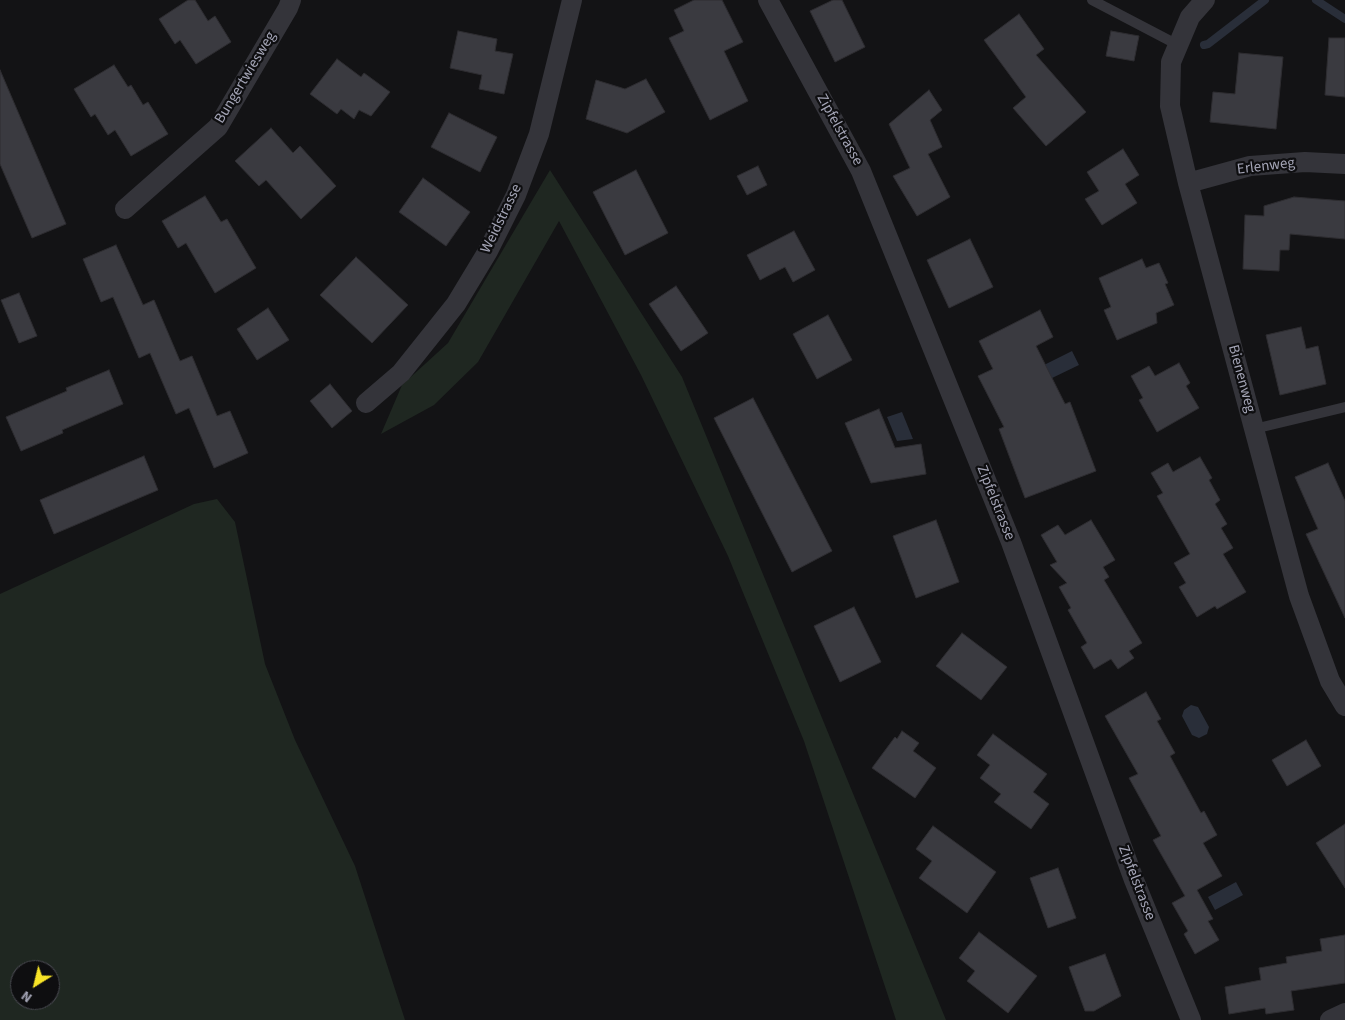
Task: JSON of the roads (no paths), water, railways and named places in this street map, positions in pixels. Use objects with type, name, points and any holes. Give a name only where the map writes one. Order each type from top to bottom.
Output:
[{"type":"street","name":"Bungertwiesweg","points":[[125,209],[218,127],[291,0]]},
{"type":"street","name":"Weidstrasse","points":[[366,403],[401,373],[456,304],[488,251],[516,196],[539,134],[572,0]]},
{"type":"street","name":"Zipfelstrasse","points":[[768,0],[862,171],[1011,542],[1134,880],[1191,1020]]},
{"type":"street","name":"Bienenweg","points":[[1206,0],[1190,17],[1171,62],[1170,106],[1188,183],[1299,596],[1330,681],[1345,706]]},
{"type":"street","name":"Erlenweg","points":[[1188,183],[1250,166],[1305,162],[1345,164]]},
{"type":"street","points":[[1330,1020],[1345,1013]]},
{"type":"lane","points":[[1092,0],[1178,45]]},
{"type":"lane","points":[[1254,429],[1345,407]]},
{"type":"waterway","points":[[1204,45],[1208,44],[1265,0]]},
{"type":"waterway","points":[[1316,0],[1345,19]]}]
